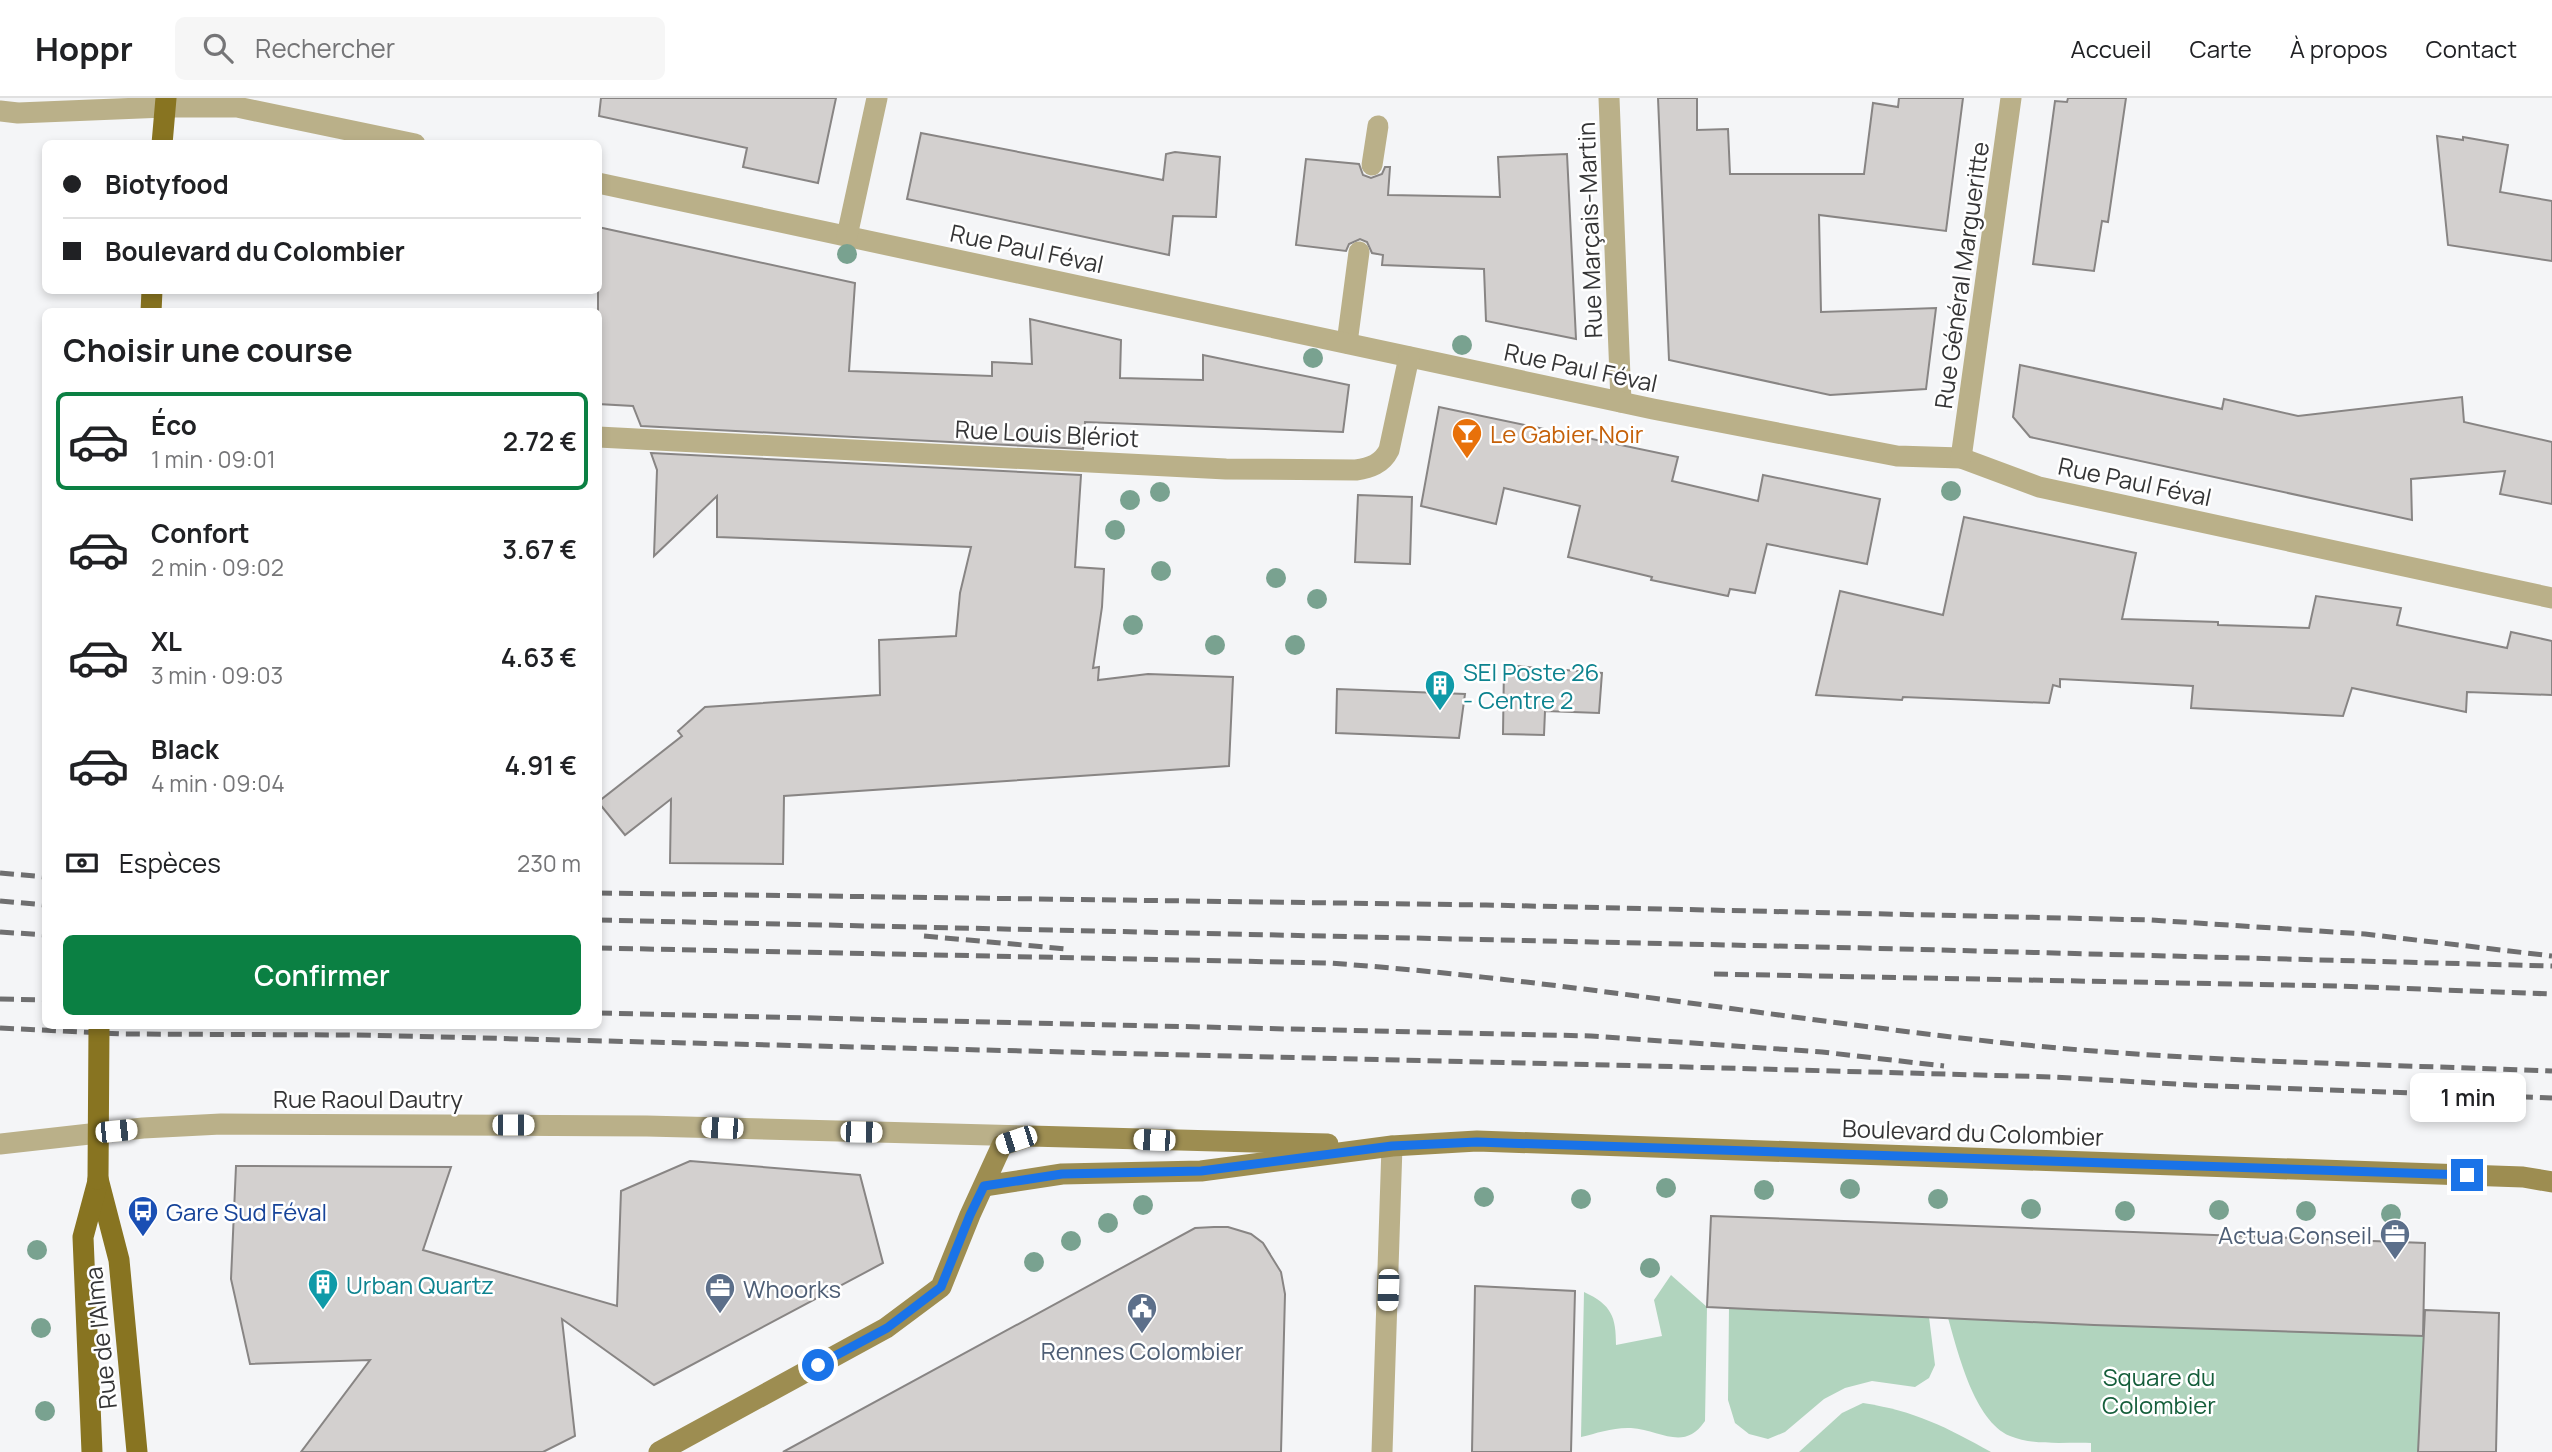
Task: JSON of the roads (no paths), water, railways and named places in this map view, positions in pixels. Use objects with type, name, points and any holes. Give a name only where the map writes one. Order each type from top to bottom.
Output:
[{"type":"main road","points":[[162,140],[165,102]]},
{"type":"main road","name":"Rue de l'Alma","points":[[92,1452],[83,1237],[98,1179],[99,1029]]},
{"type":"main road","name":"Boulevard du Colombier","points":[[659,1452],[887,1328],[941,1287],[1002,1145],[1030,1136],[1392,1146],[1477,1142],[1558,1144],[2523,1177],[2552,1182]]},
{"type":"main road","name":"Boulevard du Colombier","points":[[984,1186],[1062,1174],[1201,1171],[1392,1146]]},
{"type":"main road","name":"Rue de l'Alma","points":[[98,1179],[119,1260],[137,1452]]},
{"type":"street","points":[[847,236],[877,98]]},
{"type":"street","name":"Rue Marçais-Martin","points":[[1609,98],[1620,402]]},
{"type":"street","name":"Rue Général Margueritte","points":[[1961,458],[2011,98]]},
{"type":"street","points":[[0,111],[18,113],[165,102],[237,107],[396,140]]},
{"type":"street","points":[[1372,166],[1377,126]]},
{"type":"street","name":"Rue Paul Féval","points":[[602,184],[1620,402],[1897,456],[1961,458],[2039,487],[2552,598]]},
{"type":"street","points":[[1347,343],[1359,252]]},
{"type":"street","name":"Rue Louis Blériot","points":[[602,437],[1226,469],[1356,470],[1376,464],[1384,459],[1389,450],[1409,356]]},
{"type":"street","name":"Rue Raoul Dautry","points":[[0,1144],[143,1128],[221,1124],[433,1124],[1030,1136]]},
{"type":"street","points":[[1382,1452],[1392,1146]]},
{"type":"railway","points":[[0,873],[42,877]]},
{"type":"railway","points":[[602,893],[1486,905],[2151,920],[2365,934],[2552,956]]},
{"type":"railway","points":[[0,901],[42,905]]},
{"type":"railway","points":[[602,920],[2552,966]]},
{"type":"railway","points":[[0,932],[42,935]]},
{"type":"railway","points":[[924,936],[1067,949]]},
{"type":"railway","points":[[602,948],[1328,963],[1500,979],[1929,1034],[2082,1050],[2283,1062],[2552,1071]]},
{"type":"railway","points":[[1714,974],[2338,986],[2552,994]]},
{"type":"railway","points":[[0,999],[42,1000]]},
{"type":"railway","points":[[602,1013],[1591,1036],[1822,1052],[1944,1066]]},
{"type":"railway","points":[[0,1028],[122,1034],[356,1035],[2053,1077],[2192,1085],[2552,1098]]},
{"type":"place","name":"Le Gabier Noir","points":[[1467,460]]},
{"type":"place","name":"SEI Poste 26 - Centre 2","points":[[1440,712]]},
{"type":"place","name":"Gare Sud Féval","points":[[143,1238]]},
{"type":"place","name":"Actua Conseil","points":[[2395,1261]]},
{"type":"place","name":"Urban Quartz","points":[[323,1311]]},
{"type":"place","name":"Whoorks","points":[[720,1315]]},
{"type":"place","name":"Rennes Colombier","points":[[1142,1335]]},
{"type":"park label","name":"Square du Colombier","points":[[2159,1390]]}]
